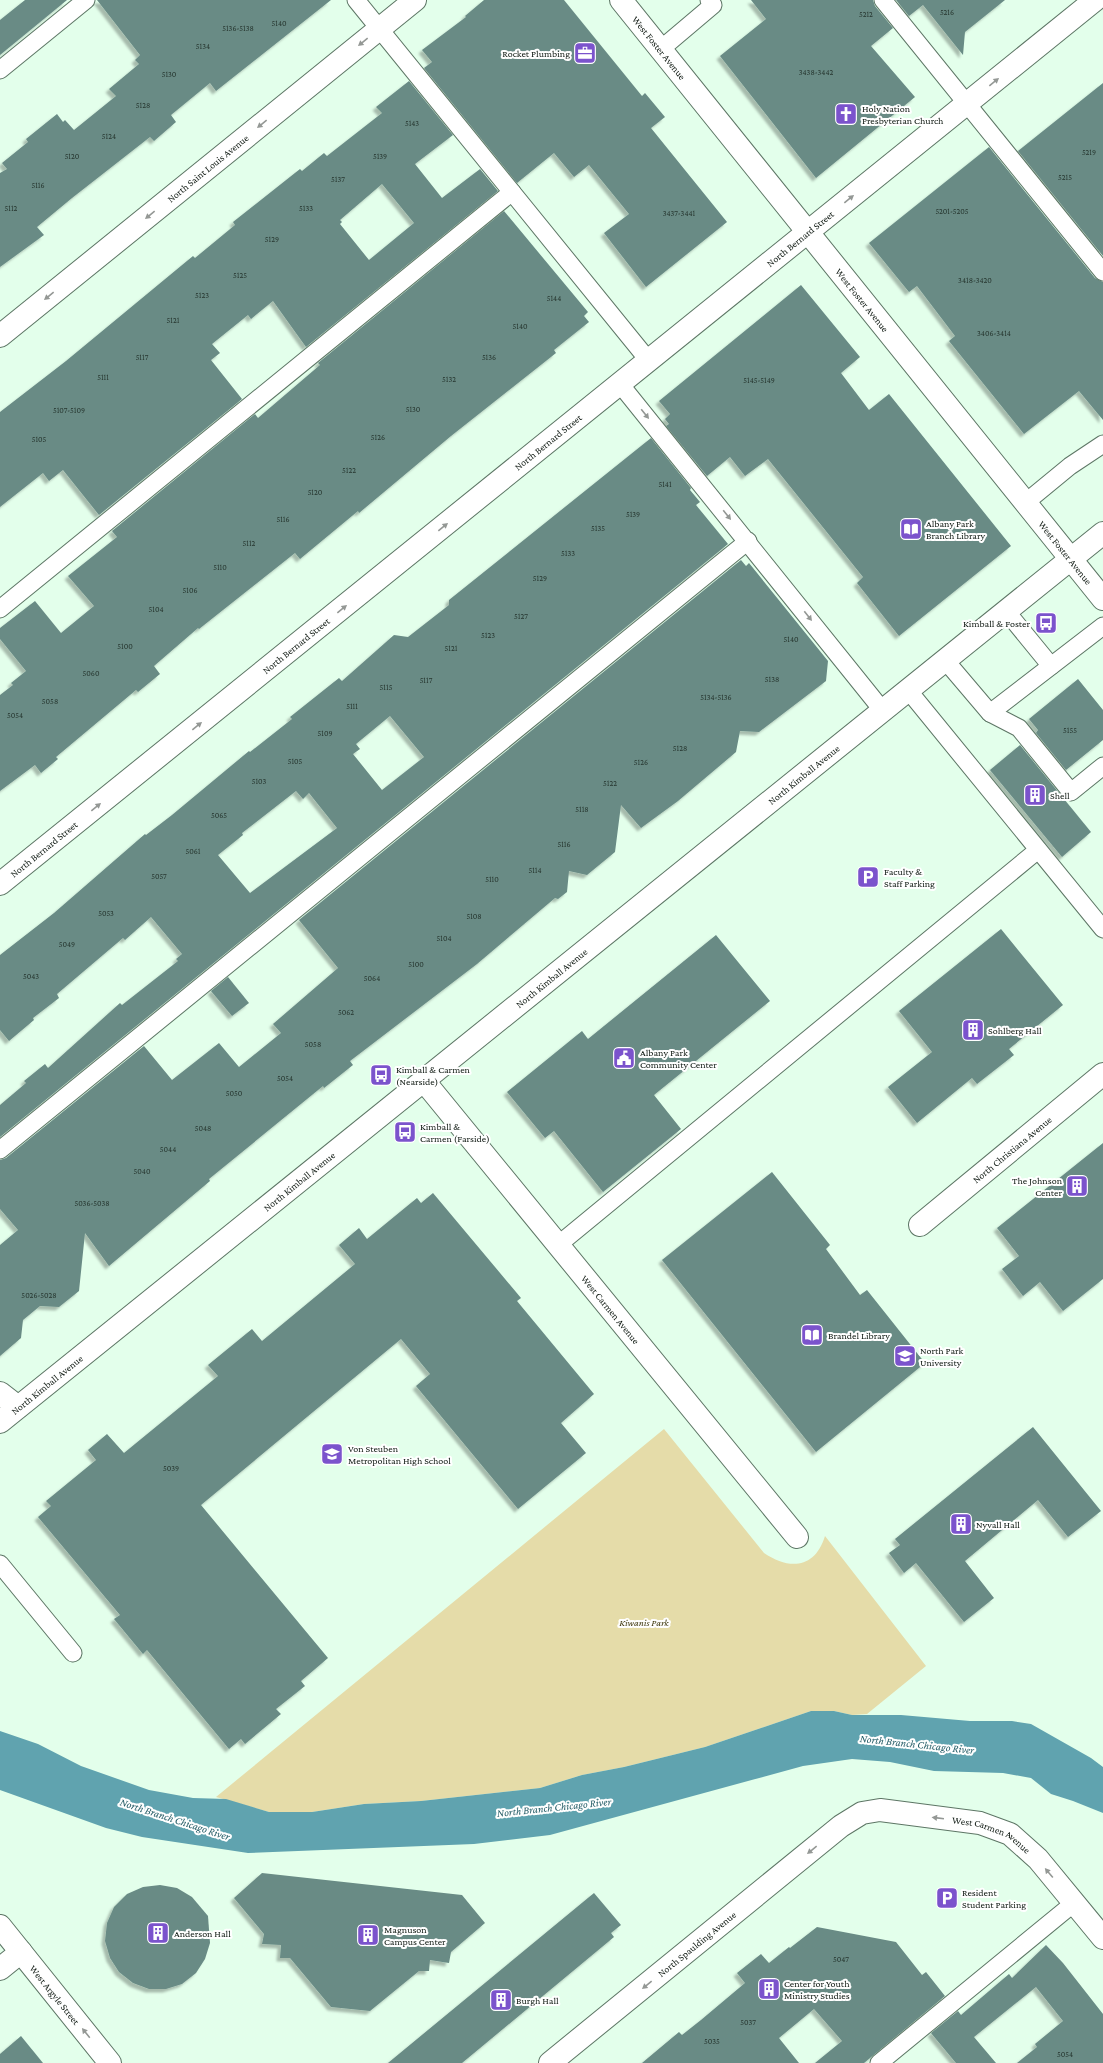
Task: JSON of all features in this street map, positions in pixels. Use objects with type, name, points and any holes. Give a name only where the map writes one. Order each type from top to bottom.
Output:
[{"type":"street","name":"North Saint Louis Avenue","points":[[0,336],[415,0]]},
{"type":"street","name":"West Foster Avenue","points":[[621,0],[1103,599]]},
{"type":"street","name":"North Bernard Street","points":[[0,884],[1095,0]]},
{"type":"street","name":"North Kimball Avenue","points":[[0,1422],[1103,533]]},
{"type":"street","name":"North Christiana Avenue","points":[[920,1225],[1103,1074]]},
{"type":"street","name":"West Carmen Avenue","points":[[424,1081],[797,1537]]},
{"type":"street","points":[[0,1393],[18,1408]]},
{"type":"street","name":"West Carmen Avenue","points":[[843,1825],[862,1813],[880,1810],[980,1823],[1010,1834],[1038,1859],[1103,1938]]},
{"type":"street","name":"North Spaulding Avenue","points":[[550,2063],[843,1825]]},
{"type":"street","name":"West Argyle Street","points":[[0,1926],[110,2063]]},
{"type":"street","points":[[0,1969],[21,1952]]},
{"type":"lane","points":[[0,70],[86,0]]},
{"type":"lane","points":[[356,0],[649,361]]},
{"type":"lane","points":[[661,49],[713,5],[709,0]]},
{"type":"lane","points":[[883,0],[1102,270]]},
{"type":"lane","points":[[0,609],[512,192]]},
{"type":"lane","points":[[620,384],[748,541],[883,711]]},
{"type":"lane","points":[[1025,503],[1070,466],[1103,444]]},
{"type":"lane","points":[[0,1150],[748,541]]},
{"type":"lane","points":[[1006,611],[1051,666]]},
{"type":"lane","points":[[990,713],[1103,626]]},
{"type":"lane","points":[[945,660],[990,713],[1019,728],[1071,792],[1103,766]]},
{"type":"lane","points":[[908,690],[1103,929]]},
{"type":"lane","points":[[558,1245],[1038,850]]},
{"type":"lane","points":[[0,1564],[73,1653]]},
{"type":"lane","points":[[879,2063],[1074,1903]]},
{"type":"green space","name":"Kiwanis Park","points":[[664,1429],[764,1553],[773,1559],[792,1564],[808,1560],[815,1555],[821,1547],[825,1536],[926,1666],[867,1714],[852,1715],[834,1711],[811,1711],[705,1747],[624,1767],[582,1775],[540,1788],[421,1801],[364,1804],[312,1812],[269,1812],[216,1797]]},
{"type":"water","name":"North Branch Chicago River","points":[[811,1711],[834,1711],[852,1715],[901,1715],[970,1721],[1012,1721],[1031,1724],[1091,1758],[1103,1767],[1103,1813],[1051,1794],[1031,1778],[1003,1773],[934,1771],[890,1762],[852,1759],[803,1766],[550,1835],[474,1844],[248,1853],[142,1837],[106,1828],[0,1790],[0,1731],[38,1744],[81,1766],[149,1790],[193,1798],[226,1799],[269,1812],[312,1812],[364,1804],[421,1801],[540,1788],[582,1775],[624,1767],[705,1747]]},
{"type":"building","points":[[25,0],[67,0],[0,55],[0,20]]},
{"type":"building","points":[[97,0],[331,0],[216,91],[210,83],[171,115],[176,122],[154,141],[150,137],[72,198],[37,227],[44,235],[0,267],[0,173],[7,169],[2,163],[28,142],[26,139],[57,114],[63,122],[65,120],[74,130],[116,96],[109,89],[139,64],[135,60],[140,55]]},
{"type":"building","points":[[484,0],[564,0],[642,96],[645,93],[665,117],[651,128],[727,222],[646,287],[604,233],[629,214],[589,165],[574,177],[554,153],[517,183],[424,68],[432,62],[422,50],[466,17],[465,16]]},
{"type":"building","points":[[751,0],[873,0],[875,6],[893,28],[871,46],[915,97],[816,178],[720,56],[766,19]]},
{"type":"building","points":[[896,0],[1005,0],[965,32],[963,55],[923,5],[909,16]]},
{"type":"building","points":[[409,81],[453,135],[415,164],[442,198],[480,169],[498,191],[306,347],[273,301],[251,319],[248,315],[212,344],[220,353],[211,360],[242,399],[99,515],[63,470],[49,481],[43,473],[0,507],[0,412],[66,361],[193,256],[195,258],[235,225],[233,222],[300,169],[302,171],[324,153],[327,156],[382,113],[376,107]],"holes":[[[382,184],[414,223],[369,260],[340,224],[342,222],[340,220]]]},
{"type":"building","points":[[1103,83],[1103,256],[1018,151]]},
{"type":"building","points":[[989,147],[1095,278],[1103,282],[1103,420],[1079,391],[1024,434],[949,341],[955,336],[917,286],[909,292],[869,243]]},
{"type":"building","points":[[504,211],[588,312],[584,316],[589,322],[554,350],[556,353],[451,436],[359,513],[358,511],[300,559],[295,553],[199,629],[198,628],[154,666],[160,674],[138,692],[136,690],[56,757],[58,759],[41,773],[35,765],[0,791],[0,695],[13,685],[11,683],[26,671],[0,639],[0,628],[35,601],[61,633],[94,606],[68,576],[117,537],[112,531],[255,414],[258,418],[320,365],[318,363]]},
{"type":"building","points":[[801,285],[860,357],[841,373],[869,410],[889,394],[1011,546],[899,636],[857,583],[863,577],[768,459],[745,476],[730,457],[707,476],[666,426],[669,424],[665,419],[670,414],[659,401]]},
{"type":"building","points":[[651,438],[691,488],[690,490],[700,502],[696,505],[728,544],[0,1137],[0,1105],[26,1083],[24,1081],[45,1064],[48,1068],[120,1003],[122,1005],[178,961],[176,959],[182,954],[151,917],[125,940],[123,938],[57,994],[59,998],[33,1018],[34,1020],[9,1041],[0,1030],[0,955],[54,913],[145,834],[146,835],[172,815],[249,751],[250,752],[292,719],[290,717],[339,678],[342,681],[394,635],[408,637],[449,605],[449,600]],"holes":[[[390,716],[424,757],[382,790],[353,754],[360,749],[356,744]],[[296,791],[303,799],[309,793],[337,828],[250,893],[218,855],[243,835],[242,833]]]},
{"type":"building","points":[[741,560],[746,566],[749,563],[828,661],[826,681],[759,732],[740,731],[736,752],[678,801],[641,828],[621,805],[615,852],[587,875],[569,871],[567,892],[558,899],[555,898],[477,964],[350,1061],[353,1065],[324,1088],[323,1086],[209,1179],[210,1181],[109,1266],[85,1233],[79,1291],[59,1307],[40,1306],[23,1320],[21,1338],[0,1356],[0,1245],[18,1230],[0,1209],[0,1160],[6,1158],[144,1046],[172,1080],[219,1043],[239,1067],[281,1033],[273,1024],[338,968],[299,920]]},
{"type":"building","name":"Shell","points":[[1078,679],[1103,710],[1103,740],[1066,770],[1036,733],[1038,730],[1029,719]]},
{"type":"building","name":"Shell","points":[[1020,745],[1091,832],[1062,857],[990,770]]},
{"type":"building","name":"Sohlberg Hall","points":[[1001,929],[1063,1005],[1009,1049],[1014,1055],[977,1084],[972,1078],[917,1123],[888,1087],[932,1052],[899,1011]]},
{"type":"building","name":"Albany Park Community Center","points":[[716,935],[770,1001],[654,1095],[681,1129],[603,1192],[554,1131],[545,1138],[507,1092],[582,1031],[588,1039]]},
{"type":"building","points":[[228,977],[249,1003],[232,1016],[211,991]]},
{"type":"building","name":"The Johnson Center","points":[[1103,1143],[1103,1279],[1063,1311],[1040,1282],[1023,1296],[1002,1269],[1019,1256],[997,1228]]},
{"type":"building","name":"Brandel Library","points":[[772,1172],[830,1245],[826,1249],[860,1295],[867,1290],[925,1363],[816,1452],[662,1260]]},
{"type":"building","name":"Von Steuben Metropolitan High School","points":[[433,1193],[521,1298],[517,1301],[594,1394],[561,1423],[586,1453],[518,1509],[416,1386],[430,1374],[401,1339],[201,1505],[328,1658],[301,1681],[305,1686],[276,1709],[281,1714],[245,1744],[241,1739],[229,1749],[147,1650],[143,1654],[114,1619],[120,1615],[38,1517],[51,1506],[46,1501],[96,1460],[88,1450],[107,1434],[124,1453],[218,1376],[208,1365],[252,1329],[262,1341],[355,1264],[339,1245],[359,1228],[367,1239],[417,1198],[421,1203]]},
{"type":"building","name":"Nyvall Hall","points":[[1033,1427],[1101,1511],[1068,1537],[1038,1500],[965,1561],[994,1598],[964,1622],[916,1563],[904,1573],[889,1553],[900,1545],[895,1539]]},
{"type":"building","name":"Magnuson Campus Center","points":[[262,1873],[462,1895],[485,1923],[451,1952],[449,1963],[430,1960],[429,1971],[419,1971],[370,2011],[331,2007],[290,1958],[280,1958],[281,1945],[262,1944],[264,1934],[234,1898]]},
{"type":"building","name":"Anderson Hall","points":[[160,1885],[177,1888],[192,1897],[208,1916],[210,1943],[205,1959],[196,1973],[182,1984],[166,1989],[149,1989],[133,1983],[119,1972],[110,1958],[105,1941],[107,1923],[114,1907],[127,1894],[143,1887]]},
{"type":"building","name":"Burgh Hall","points":[[594,1893],[621,1925],[611,1933],[614,1937],[462,2063],[388,2063]]},
{"type":"building","points":[[817,1927],[896,1942],[922,1975],[926,1972],[945,1996],[864,2063],[815,2063],[842,2041],[814,2009],[779,2038],[799,2063],[642,2063],[679,2032],[682,2035],[745,1983],[737,1973],[761,1954],[769,1963]]},
{"type":"building","points":[[1046,1945],[1063,1963],[1103,2014],[1103,2063],[1017,2063],[1037,2047],[1035,2044],[1063,2021],[1036,1987],[974,2037],[996,2063],[956,2063],[931,2033],[958,2011],[961,2015],[1009,1974],[1012,1978]]},
{"type":"building","points":[[21,2036],[43,2063],[0,2063],[0,2054]]},
{"type":"place","name":"Rocket Plumbing","points":[[585,53]]},
{"type":"place","name":"Holy Nation Presbyterian Church","points":[[846,114]]},
{"type":"place","name":"Albany Park Branch Library","points":[[911,529]]},
{"type":"place","name":"Kimball & Foster","points":[[1046,623]]},
{"type":"place","name":"Shell","points":[[1035,795]]},
{"type":"place","name":"Faculty & Staff Parking","points":[[868,877]]},
{"type":"place","name":"Sohlberg Hall","points":[[973,1030]]},
{"type":"place","name":"Albany Park Community Center","points":[[624,1058]]},
{"type":"place","name":"Kimball & Carmen (Nearside)","points":[[381,1075]]},
{"type":"place","name":"Kimball & Carmen (Farside)","points":[[405,1132]]},
{"type":"place","name":"The Johnson Center","points":[[1077,1186]]},
{"type":"place","name":"Brandel Library","points":[[812,1335]]},
{"type":"place","name":"North Park University","points":[[905,1356]]},
{"type":"place","name":"Von Steuben Metropolitan High School","points":[[332,1454]]},
{"type":"place","name":"Nyvall Hall","points":[[961,1524]]},
{"type":"place","name":"Resident Student Parking","points":[[947,1898]]},
{"type":"place","name":"Anderson Hall","points":[[158,1933]]},
{"type":"place","name":"Magnuson Campus Center","points":[[368,1935]]},
{"type":"place","name":"Center for Youth Ministry Studies","points":[[769,1989]]},
{"type":"place","name":"Burgh Hall","points":[[501,2000]]}]
